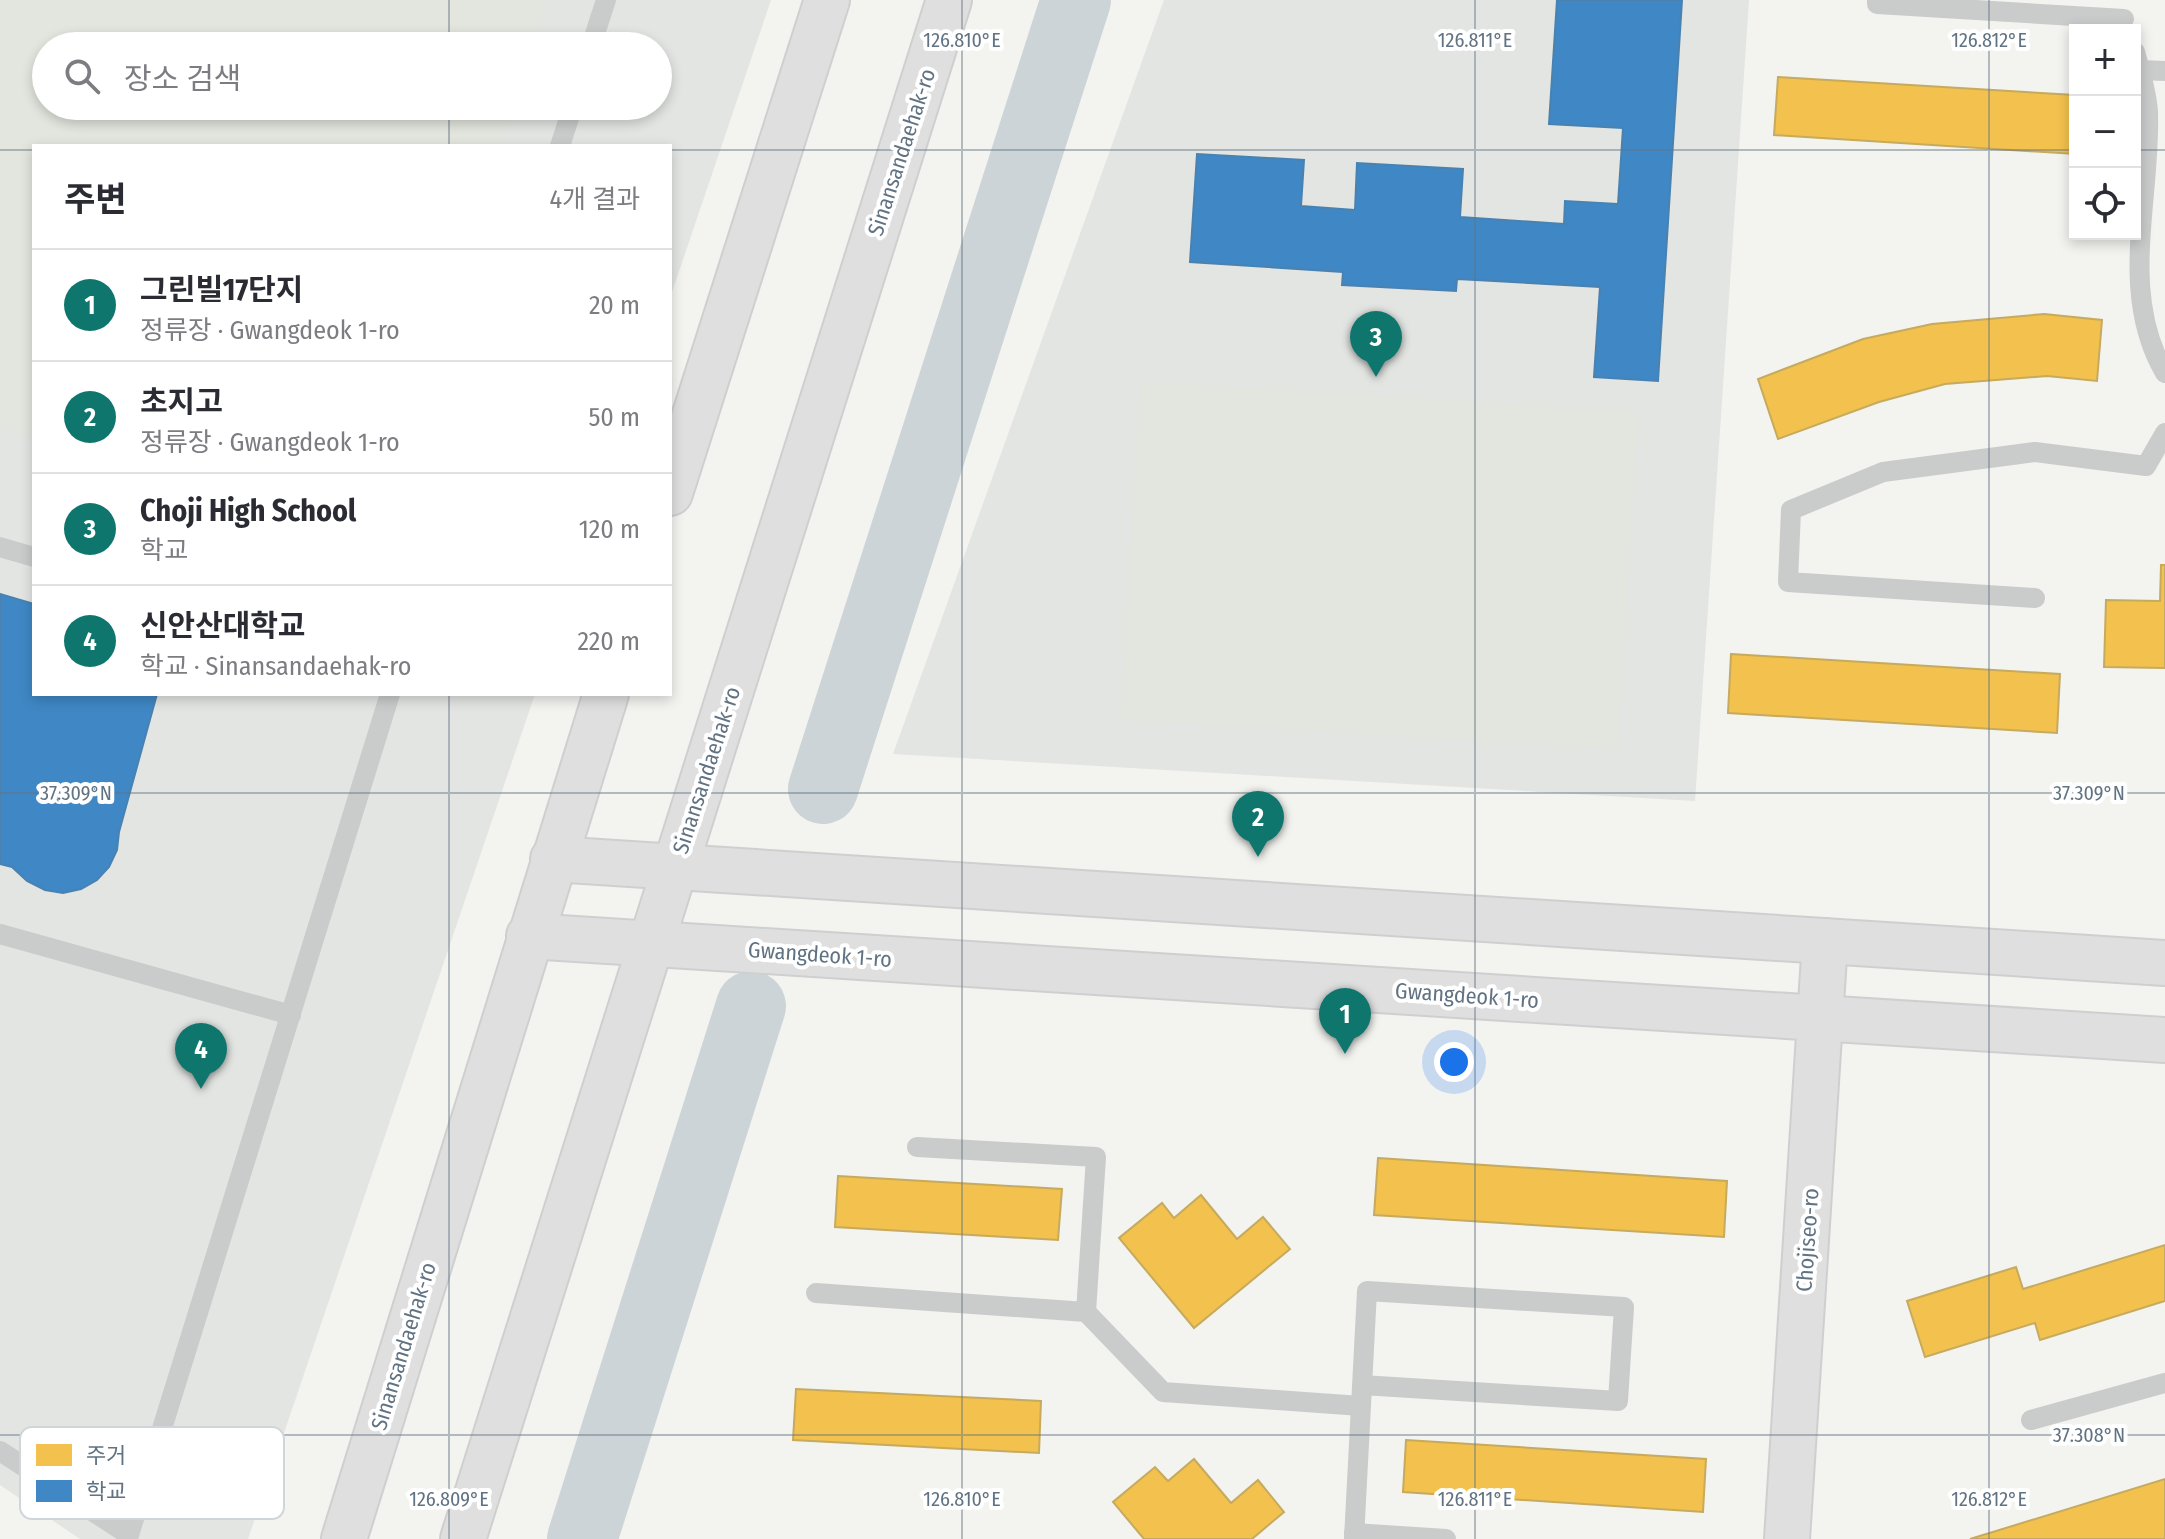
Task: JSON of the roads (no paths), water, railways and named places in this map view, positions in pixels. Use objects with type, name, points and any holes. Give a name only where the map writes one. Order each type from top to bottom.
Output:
[{"type":"street","points":[[672,487],[827,0]]},
{"type":"street","name":"Sinansandaehak-ro","points":[[463,1539],[949,0]]},
{"type":"street","name":"Sinansandaehak-ro","points":[[344,1539],[605,696]]},
{"type":"street","points":[[553,859],[2165,963]]},
{"type":"street","name":"Gwangdeok 1-ro","points":[[529,936],[2165,1040]]},
{"type":"street","name":"Chojiseo-ro","points":[[1787,1539],[1825,941]]},
{"type":"lane","points":[[596,32],[606,0]]},
{"type":"lane","points":[[1877,0],[1877,4],[2036,7],[2123,16]]},
{"type":"lane","points":[[2141,62],[2165,71]]},
{"type":"lane","points":[[2141,79],[2148,110],[2138,289],[2145,327],[2165,373]]},
{"type":"lane","points":[[561,144],[568,120]]},
{"type":"lane","points":[[2035,598],[1788,582],[1791,510],[1883,472],[2035,452],[2146,466],[2165,433]]},
{"type":"lane","points":[[0,547],[32,556]]},
{"type":"lane","points":[[163,1427],[389,696]]},
{"type":"lane","points":[[0,934],[291,1015]]},
{"type":"lane","points":[[917,1147],[1096,1157],[1086,1312]]},
{"type":"lane","points":[[1362,1385],[1618,1401],[1624,1307],[1367,1291],[1362,1385],[1361,1406],[1354,1536],[1446,1539]]},
{"type":"lane","points":[[816,1293],[1086,1312],[1163,1392],[1361,1406]]},
{"type":"lane","points":[[2031,1420],[2165,1383]]},
{"type":"lane","points":[[0,1451],[20,1464]]},
{"type":"lane","points":[[104,1519],[129,1535],[134,1519]]},
{"type":"waterway","points":[[823,789],[1076,0]]},
{"type":"waterway","points":[[582,1539],[751,1006]]},
{"type":"place","name":"Choji High School","points":[[1376,377]]},
{"type":"place","name":"초지고","points":[[1258,857]]},
{"type":"place","name":"그린빌17단지","points":[[1345,1054]]},
{"type":"place","name":"신안산대학교","points":[[201,1089]]}]
